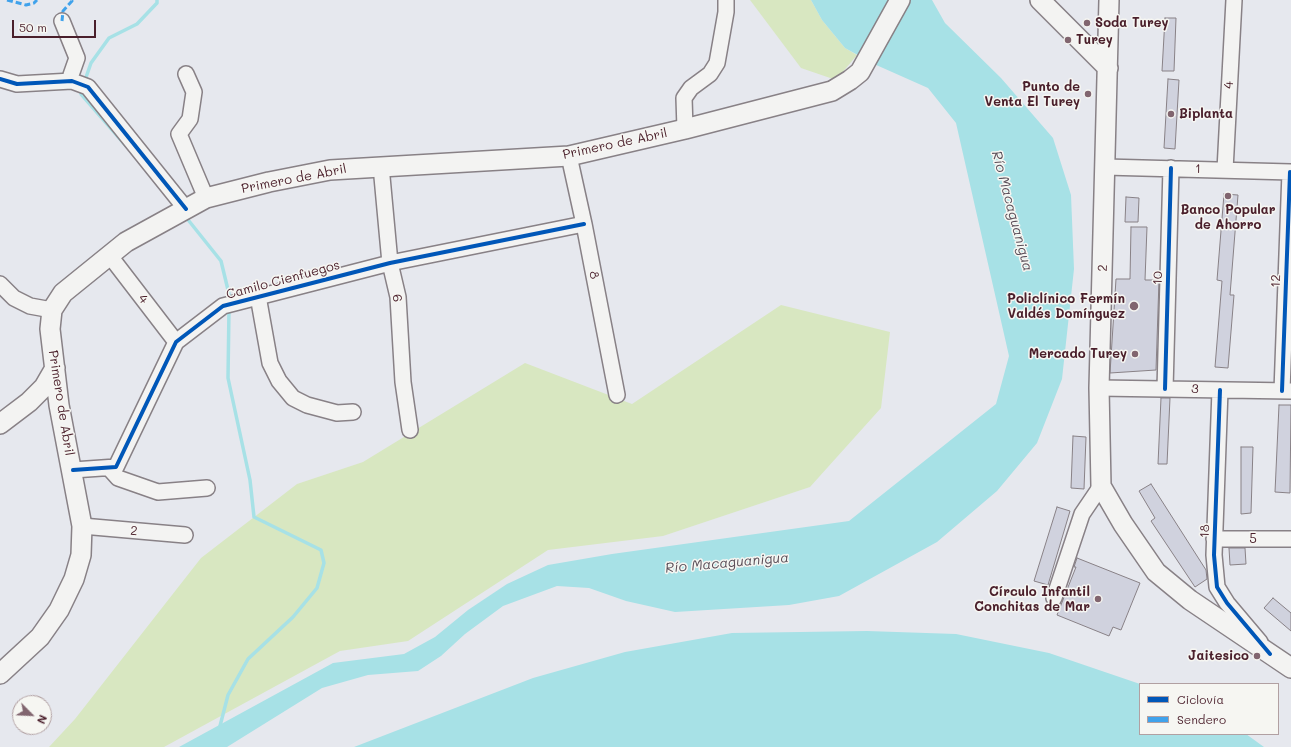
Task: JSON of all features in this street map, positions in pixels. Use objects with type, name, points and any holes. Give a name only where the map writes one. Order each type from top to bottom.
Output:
[{"type":"main road","name":"Primero de Abril","points":[[0,674],[40,637],[59,610],[74,579],[81,555],[82,526],[73,470],[59,405],[54,368],[50,329],[52,310],[63,294],[126,242],[206,198],[269,182],[330,170],[568,156],[685,129],[832,91],[860,72],[900,0]]},
{"type":"main road","points":[[1040,0],[1108,68]]},
{"type":"main road","name":"2","points":[[1101,486],[1099,388],[1106,166],[1109,0]]},
{"type":"main road","points":[[0,424],[17,413],[44,387],[54,368]]},
{"type":"main road","points":[[17,413],[59,405]]},
{"type":"main road","points":[[1101,486],[1123,524],[1156,572],[1190,600],[1291,668]]},
{"type":"street","points":[[685,129],[684,98],[692,88],[710,74],[716,63],[726,12],[726,0]]},
{"type":"street","name":"4","points":[[1225,170],[1234,0]]},
{"type":"street","points":[[62,21],[77,58],[71,75],[72,81]]},
{"type":"street","points":[[186,74],[194,92],[190,119],[179,134],[206,198]]},
{"type":"street","points":[[0,79],[17,84],[72,81],[88,87],[181,212]]},
{"type":"street","name":"8","points":[[568,156],[584,224],[617,395]]},
{"type":"street","name":"6","points":[[382,166],[390,263],[398,297],[403,382],[410,430]]},
{"type":"street","name":"1","points":[[1106,166],[1291,172]]},
{"type":"street","name":"10","points":[[1165,389],[1171,168]]},
{"type":"street","name":"12","points":[[1287,391],[1291,172]]},
{"type":"street","name":"Camilo Cienfuegos","points":[[109,468],[116,467],[176,342],[223,306],[390,263],[584,224]]},
{"type":"street","name":"4","points":[[110,256],[176,342]]},
{"type":"street","points":[[0,284],[14,298],[30,306],[52,310]]},
{"type":"street","points":[[258,296],[270,363],[279,381],[293,398],[307,405],[338,413],[353,412]]},
{"type":"street","name":"3","points":[[1099,388],[1287,391]]},
{"type":"street","name":"18","points":[[1220,390],[1214,539],[1217,587],[1227,603],[1270,654]]},
{"type":"street","points":[[73,470],[109,468],[118,478],[158,492],[208,488]]},
{"type":"street","points":[[1054,598],[1082,514],[1101,486]]},
{"type":"street","name":"2","points":[[82,526],[185,535]]},
{"type":"street","name":"5","points":[[1214,539],[1291,539]]},
{"type":"green space","points":[[750,0],[811,0],[822,20],[845,48],[857,55],[836,80],[801,68]]},
{"type":"green space","points":[[781,305],[890,332],[881,408],[810,487],[663,536],[548,550],[408,641],[340,651],[164,747],[49,747],[75,719],[201,558],[297,484],[363,462],[525,363],[632,404]]},
{"type":"water","name":"Río Macaguanigua","points":[[811,0],[932,0],[945,23],[1001,78],[1053,138],[1071,195],[1074,269],[1062,379],[1037,443],[997,491],[937,542],[839,596],[789,605],[675,612],[626,601],[589,588],[557,586],[503,606],[465,634],[441,656],[418,671],[368,675],[322,688],[227,747],[179,747],[333,663],[404,654],[435,637],[468,610],[507,584],[548,565],[612,554],[849,521],[996,404],[1009,356],[956,123],[928,88],[874,64],[845,48],[822,20]]},
{"type":"water","points":[[867,631],[956,634],[1049,653],[1139,684],[1139,735],[1247,735],[1264,747],[354,747],[533,678],[625,652],[732,633]]},
{"type":"building","name":"Biplanta","points":[[1165,18],[1176,18],[1174,71],[1162,71]]},
{"type":"building","name":"Biplanta","points":[[1168,79],[1179,80],[1175,149],[1164,148]]},
{"type":"building","points":[[1224,194],[1238,195],[1230,295],[1234,295],[1228,368],[1215,367],[1222,281],[1217,280]]},
{"type":"building","points":[[1126,197],[1139,198],[1138,222],[1125,222]]},
{"type":"building","points":[[1131,227],[1147,227],[1145,280],[1159,280],[1156,370],[1110,373],[1116,279],[1130,279]]},
{"type":"building","points":[[1161,398],[1170,398],[1167,464],[1158,464]]},
{"type":"building","points":[[1279,405],[1291,405],[1290,493],[1275,492]]},
{"type":"building","points":[[1073,436],[1086,437],[1084,489],[1071,488]]},
{"type":"building","points":[[1241,447],[1253,447],[1251,513],[1241,514]]},
{"type":"building","points":[[1151,484],[1206,570],[1207,579],[1195,587],[1151,521],[1155,518],[1139,491]]},
{"type":"building","points":[[1057,507],[1070,511],[1048,585],[1034,581]]},
{"type":"building","points":[[1229,548],[1245,548],[1246,564],[1230,565]]},
{"type":"building","name":"Círculo Infantil Conchitas de Mar","points":[[1077,558],[1140,583],[1121,630],[1113,627],[1109,636],[1057,615],[1076,567],[1074,567]]},
{"type":"building","points":[[1273,598],[1291,613],[1291,631],[1264,608]]},
{"type":"waterway","points":[[84,83],[91,63],[109,38],[137,24],[157,3],[157,0]]},
{"type":"waterway","points":[[82,89],[81,94],[127,147]]},
{"type":"waterway","points":[[185,216],[221,261],[229,294],[229,300]]},
{"type":"waterway","points":[[220,726],[228,695],[248,659],[293,617],[317,588],[324,563],[321,550],[254,517],[250,480],[228,378],[229,309]]},
{"type":"marked path","points":[[7,0],[26,5],[34,3],[37,0]]},
{"type":"marked path","points":[[62,21],[63,11],[72,1],[71,0]]},
{"type":"cycle path","points":[[0,79],[17,84],[72,81],[88,87],[186,209]]},
{"type":"cycle path","points":[[1165,389],[1171,168]]},
{"type":"cycle path","points":[[1282,391],[1290,172]]},
{"type":"cycle path","points":[[73,470],[116,467],[176,342],[223,306],[390,263],[584,224]]},
{"type":"cycle path","points":[[1220,390],[1214,555],[1217,587],[1227,603],[1270,654]]},
{"type":"place","name":"Soda Turey","points":[[1087,23]]},
{"type":"place","name":"Turey","points":[[1068,40]]},
{"type":"place","name":"Punto de Venta El Turey","points":[[1088,94]]},
{"type":"place","name":"Biplanta","points":[[1171,114]]},
{"type":"place","name":"Banco Popular de Ahorro","points":[[1228,196]]},
{"type":"place","name":"Policlínico Fermín Valdés Domínguez","points":[[1134,306]]},
{"type":"place","name":"Mercado Turey","points":[[1135,354]]},
{"type":"place","name":"Círculo Infantil Conchitas de Mar","points":[[1098,599]]},
{"type":"place","name":"Jaitesico","points":[[1257,656]]}]
